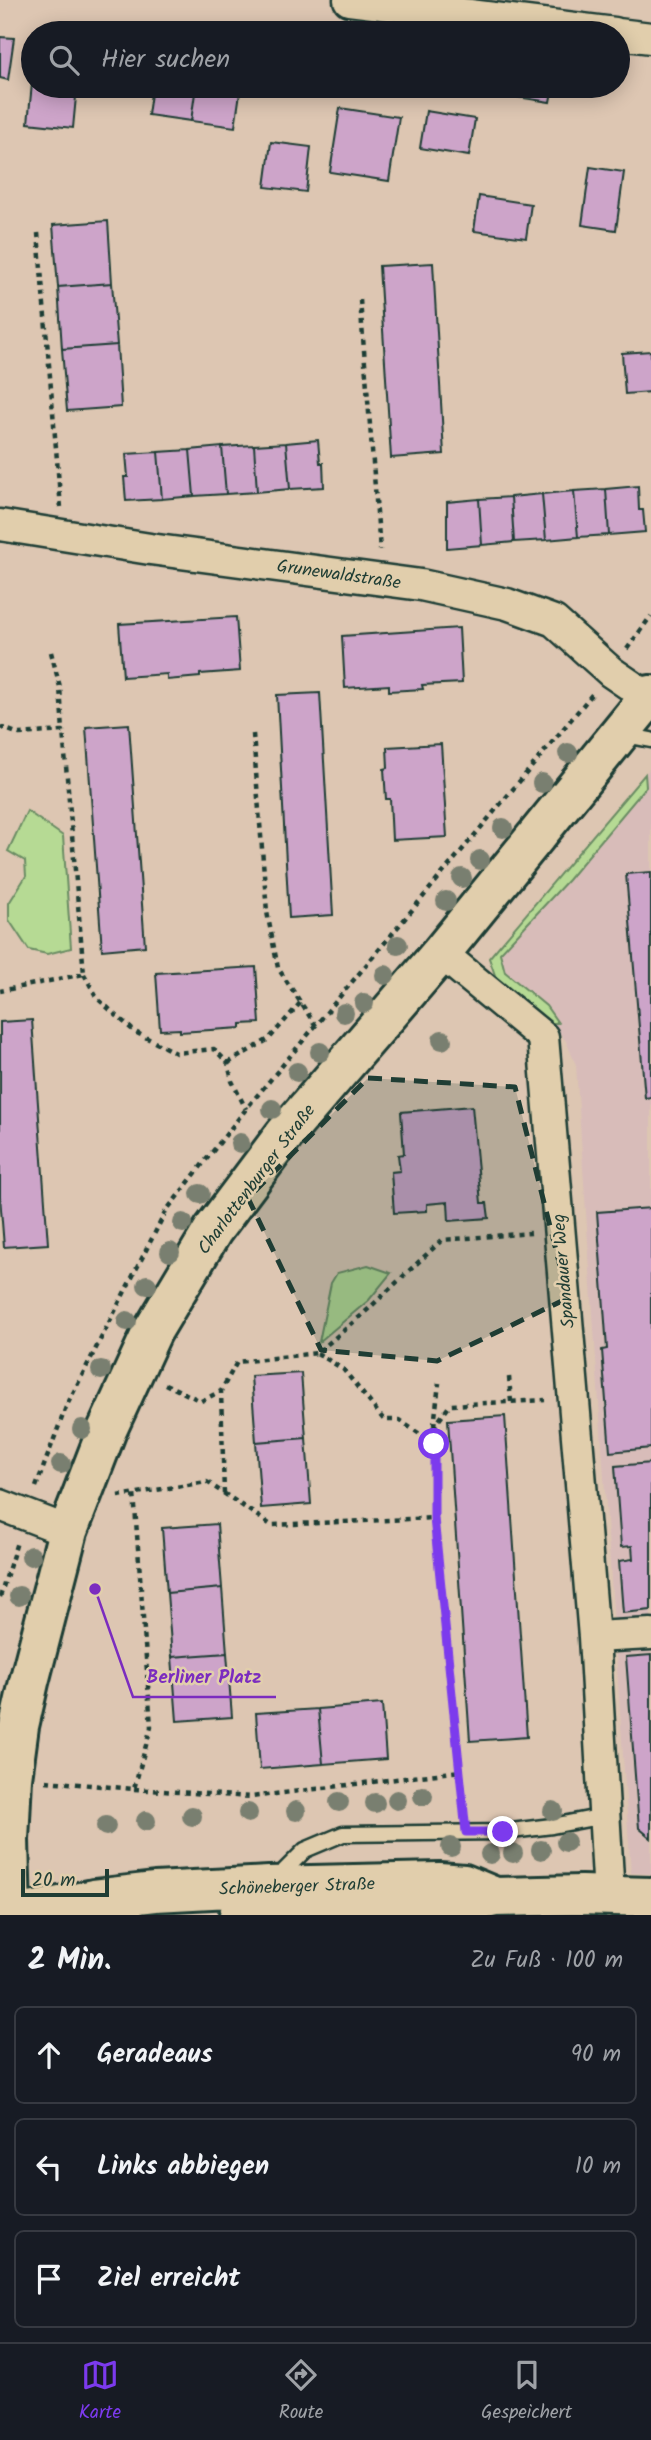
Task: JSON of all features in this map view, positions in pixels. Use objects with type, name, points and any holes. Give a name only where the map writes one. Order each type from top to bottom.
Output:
[{"type":"street","points":[[349,0],[520,21]]},
{"type":"street","points":[[630,35],[651,38]]},
{"type":"street","name":"Grunewaldstraße","points":[[0,525],[421,585],[508,604],[554,621],[611,672],[650,697]]},
{"type":"street","name":"Charlottenburger Straße","points":[[13,1915],[6,1788],[29,1682],[73,1516],[107,1430],[152,1332],[213,1230],[285,1134],[441,953],[635,737],[650,697]]},
{"type":"street","name":"Spandauer Weg","points":[[441,953],[543,1037],[594,1637],[609,1896]]},
{"type":"street","points":[[0,1505],[73,1516]]},
{"type":"street","points":[[594,1637],[651,1634]]},
{"type":"street","name":"Schöneberger Straße","points":[[239,1915],[366,1903],[464,1884],[495,1896],[651,1897]]},
{"type":"street","name":"Schöneberger Straße","points":[[13,1915],[94,1899],[155,1892],[269,1886],[366,1903]]},
{"type":"lane","points":[[269,1886],[305,1850],[343,1834],[527,1829],[604,1816]]},
{"type":"path","points":[[38,233],[64,536]]},
{"type":"path","points":[[360,300],[383,580]]},
{"type":"path","points":[[51,652],[60,687],[84,974],[97,998],[135,1032],[176,1053],[214,1049],[228,1063],[232,1082],[246,1109]]},
{"type":"path","points":[[0,727],[19,734],[63,731]]},
{"type":"path","points":[[253,734],[267,912],[278,968],[316,1026]]},
{"type":"path","points":[[0,991],[84,974]]},
{"type":"path","points":[[228,1063],[268,1038],[301,1002]]},
{"type":"path","points":[[224,1494],[221,1391],[237,1362],[317,1353],[442,1240],[560,1230]]},
{"type":"path","points":[[317,1353],[343,1369],[384,1420],[399,1420],[434,1444]]},
{"type":"path","points":[[134,1370],[201,1401],[221,1391]]},
{"type":"path","points":[[509,1377],[511,1402]]},
{"type":"path","points":[[439,1383],[434,1427],[434,1518],[466,1832]]},
{"type":"path","points":[[434,1427],[450,1405],[574,1399]]},
{"type":"path","points":[[73,1516],[134,1493],[207,1482],[271,1525],[434,1518]]},
{"type":"path","points":[[134,1493],[151,1727],[134,1789]]},
{"type":"path","points":[[6,1788],[134,1789],[251,1797],[461,1771]]},
{"type":"highlighted area","points":[[368,1078],[515,1087],[568,1298],[437,1361],[321,1350],[248,1198]]},
{"type":"shaded area","points":[[651,767],[651,1874],[631,1873],[576,1065],[566,1041],[551,1023],[496,978],[489,958]]},
{"type":"green space","points":[[645,774],[646,787],[568,880],[500,953],[505,972],[546,1006],[558,1023],[551,1023],[496,978],[489,958]]},
{"type":"green space","points":[[27,811],[63,836],[71,948],[47,954],[29,950],[9,920],[9,903],[26,876],[25,861],[8,851]]},
{"type":"green space","points":[[368,1265],[391,1273],[369,1300],[319,1342],[331,1283],[337,1273]]},
{"type":"building","points":[[0,37],[14,38],[8,80],[0,78]]},
{"type":"building","points":[[31,98],[76,98],[73,128],[28,123]]},
{"type":"building","points":[[150,98],[194,98],[191,121],[148,115]]},
{"type":"building","points":[[194,98],[239,98],[235,127],[191,121]]},
{"type":"building","points":[[524,98],[551,98],[550,102]]},
{"type":"building","points":[[340,108],[399,117],[389,181],[330,172]]},
{"type":"building","points":[[426,111],[475,119],[469,156],[420,148]]},
{"type":"building","points":[[271,142],[311,147],[306,192],[265,187]]},
{"type":"building","points":[[590,167],[624,172],[616,230],[582,225]]},
{"type":"building","points":[[479,196],[531,204],[526,238],[474,231]]},
{"type":"building","points":[[108,221],[112,283],[58,287],[53,225]]},
{"type":"building","points":[[433,263],[444,454],[391,458],[379,266]]},
{"type":"building","points":[[112,283],[117,345],[62,349],[58,287]]},
{"type":"building","points":[[117,345],[121,407],[67,411],[62,349]]},
{"type":"building","points":[[651,351],[651,392],[625,394],[622,353]]},
{"type":"building","points":[[318,440],[324,487],[290,489],[286,443]]},
{"type":"building","points":[[286,443],[290,489],[257,492],[254,445]]},
{"type":"building","points":[[254,445],[257,492],[226,494],[222,447]]},
{"type":"building","points":[[222,447],[226,494],[194,496],[190,450]]},
{"type":"building","points":[[190,450],[194,496],[162,499],[158,452]]},
{"type":"building","points":[[158,452],[162,499],[126,501],[126,454]]},
{"type":"building","points":[[638,486],[639,510],[643,510],[645,532],[609,535],[606,489]]},
{"type":"building","points":[[606,489],[609,535],[578,537],[574,491]]},
{"type":"building","points":[[574,491],[578,537],[546,540],[542,494]]},
{"type":"building","points":[[542,494],[546,540],[514,542],[511,497]]},
{"type":"building","points":[[511,497],[514,542],[482,545],[479,499]]},
{"type":"building","points":[[479,499],[482,545],[447,548],[447,502]]},
{"type":"building","points":[[236,617],[240,671],[167,680],[167,674],[123,677],[119,624]]},
{"type":"building","points":[[459,628],[462,683],[422,685],[423,689],[389,691],[389,685],[345,688],[342,636]]},
{"type":"building","points":[[320,693],[333,915],[289,918],[277,695]]},
{"type":"building","points":[[129,724],[145,946],[102,950],[86,727]]},
{"type":"building","points":[[441,744],[447,837],[392,840],[390,799],[386,799],[384,769],[388,768],[387,747]]},
{"type":"building","points":[[651,872],[651,1097],[645,1098],[626,874]]},
{"type":"building","points":[[256,967],[260,1023],[241,1024],[241,1028],[180,1032],[180,1029],[160,1030],[156,973]]},
{"type":"building","points":[[32,1020],[48,1244],[4,1247],[0,1196],[0,1022]]},
{"type":"building","points":[[472,1106],[481,1203],[487,1203],[489,1218],[449,1221],[448,1202],[427,1204],[427,1211],[394,1213],[391,1172],[400,1171],[398,1155],[404,1154],[401,1112]]},
{"type":"building","points":[[651,1208],[651,1448],[610,1452],[602,1350],[607,1349],[597,1212]]},
{"type":"building","points":[[301,1373],[306,1438],[256,1442],[251,1376]]},
{"type":"building","points":[[505,1416],[527,1737],[470,1741],[448,1420]]},
{"type":"building","points":[[306,1438],[311,1504],[261,1508],[256,1442]]},
{"type":"building","points":[[651,1463],[651,1610],[623,1613],[619,1561],[633,1559],[632,1546],[621,1547],[615,1466]]},
{"type":"building","points":[[217,1524],[222,1588],[167,1593],[162,1528]]},
{"type":"building","points":[[222,1588],[227,1653],[172,1657],[167,1593]]},
{"type":"building","points":[[227,1653],[232,1717],[177,1721],[172,1657]]},
{"type":"building","points":[[651,1655],[651,1838],[639,1828],[626,1657]]},
{"type":"building","points":[[382,1704],[386,1759],[323,1764],[318,1709]]},
{"type":"building","points":[[318,1709],[323,1764],[260,1769],[256,1713]]},
{"type":"place","name":"Berliner Platz","points":[[95,1589]]},
{"type":"route","points":[[434,1444],[434,1518],[466,1832],[503,1832]]}]
